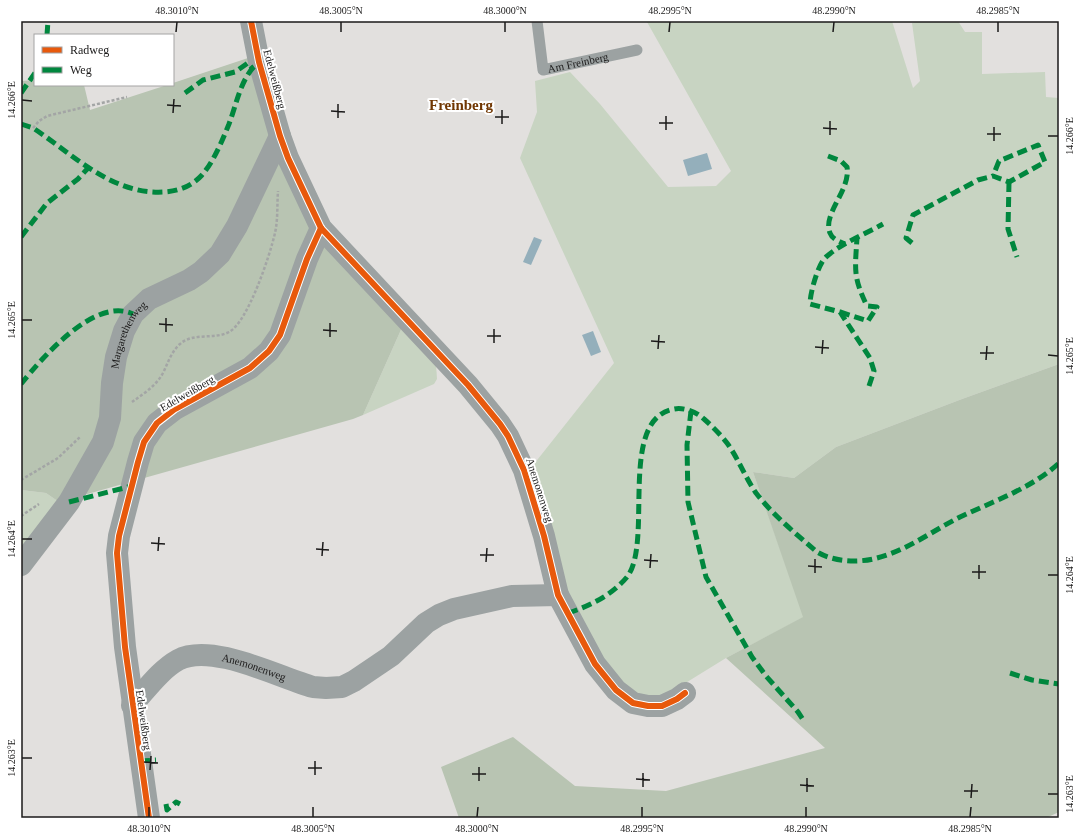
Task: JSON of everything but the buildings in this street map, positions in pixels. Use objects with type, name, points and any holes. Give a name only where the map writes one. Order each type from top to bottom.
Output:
[{"type":"street","name":"Edelweißberg","points":[[149,818],[132,705],[125,646],[117,547],[144,442],[152,429],[164,417],[245,371],[273,346],[280,335],[307,259],[321,228],[290,164],[280,136],[259,62],[251,21]]},
{"type":"street","name":"Margarethenweg","points":[[21,565],[70,502],[106,435],[116,357],[124,331],[133,314],[148,299],[189,280],[201,272],[220,254],[237,226],[280,136]]},
{"type":"street","name":"Anemonenweg","points":[[321,228],[405,316],[500,424],[512,442],[524,470],[544,536],[558,595],[589,654],[602,674],[621,695],[633,703],[654,706],[670,703],[684,693]]},
{"type":"street","name":"Anemonenweg","points":[[132,705],[169,666],[194,654],[223,657],[313,687],[342,687],[354,681],[391,656],[426,623],[439,615],[480,602],[512,596],[558,595]]},
{"type":"lane","name":"Am Freinberg","points":[[537,21],[543,70],[637,50]]},
{"type":"path","points":[[33,128],[39,121],[47,116],[127,97]]},
{"type":"path","points":[[110,411],[130,403],[154,385],[162,374],[173,352],[182,343],[192,338],[227,333],[241,320],[251,301],[273,240],[276,224],[278,185]]},
{"type":"path","points":[[21,480],[58,458],[85,431]]},
{"type":"green space","points":[[892,21],[913,88],[920,81],[912,23],[921,21],[958,21],[965,32],[982,32],[982,74],[1045,72],[1046,97],[1059,98],[1059,364],[836,447],[794,478],[753,472],[804,617],[726,658],[658,700],[635,697],[616,684],[567,592],[534,464],[614,363],[520,158],[537,112],[535,81],[570,72],[600,104],[668,187],[716,186],[731,171],[647,22]]},
{"type":"green space","points":[[251,57],[282,167],[404,323],[363,415],[59,502],[46,493],[21,490],[21,81],[34,80],[34,86],[84,86],[90,110],[164,86],[174,86],[174,83]]},
{"type":"green space","points":[[404,323],[436,364],[437,379],[434,384],[363,415]]},
{"type":"green space","points":[[1059,364],[1059,812],[1046,818],[459,818],[441,767],[513,737],[575,786],[666,791],[825,748],[726,658],[803,617],[753,472],[794,478],[836,447]]},
{"type":"green space","points":[[21,490],[46,493],[59,502],[21,551]]},
{"type":"water","points":[[707,153],[712,169],[688,176],[683,160]]},
{"type":"water","points":[[534,237],[542,240],[531,265],[523,262]]},
{"type":"water","points":[[593,331],[601,352],[591,356],[582,335]]},
{"type":"marked path","points":[[47,34],[48,21]]},
{"type":"marked path","points":[[21,124],[33,128],[94,171],[127,187],[145,191],[164,192],[175,190],[194,182],[202,175],[210,164],[229,124],[244,82],[259,62]]},
{"type":"marked path","points":[[185,93],[203,80],[235,72],[248,63],[252,68]]},
{"type":"marked path","points":[[21,93],[34,74]]},
{"type":"marked path","points":[[912,243],[906,238],[913,215],[978,180],[993,176],[1009,182],[1045,162],[1038,145],[999,161],[993,176]]},
{"type":"marked path","points":[[828,156],[841,161],[847,167],[845,184],[833,210],[829,226],[832,237],[845,244]]},
{"type":"marked path","points":[[21,237],[47,203],[78,179],[89,167]]},
{"type":"marked path","points":[[1009,182],[1008,229],[1017,257]]},
{"type":"marked path","points":[[869,386],[874,371],[870,358],[840,312],[810,304],[810,299],[817,272],[826,257],[846,243],[883,224]]},
{"type":"marked path","points":[[840,312],[868,321],[877,307],[867,306],[859,288],[856,273],[857,238]]},
{"type":"marked path","points":[[21,384],[56,346],[86,321],[102,314],[118,311],[133,314]]},
{"type":"marked path","points":[[568,613],[600,599],[615,589],[627,577],[634,560],[638,537],[641,457],[646,435],[657,418],[674,409],[690,411],[698,414],[704,419],[727,443],[756,493],[777,517],[817,552],[837,559],[851,561],[873,559],[885,556],[918,541],[960,517],[1025,487],[1037,480],[1059,463]]},
{"type":"marked path","points":[[691,411],[687,445],[688,502],[706,577],[752,657],[804,721]]},
{"type":"marked path","points":[[69,502],[132,486]]},
{"type":"marked path","points":[[1010,673],[1032,680],[1059,684]]},
{"type":"marked path","points":[[140,761],[156,760]]},
{"type":"marked path","points":[[166,804],[167,810],[176,802],[180,804]]},
{"type":"cycle path","points":[[251,21],[259,62],[280,136],[288,158],[321,228],[468,385],[508,436],[524,470],[544,536],[558,595],[595,664],[616,690],[633,703],[648,706],[662,706],[677,699],[685,693]]},
{"type":"cycle path","points":[[149,818],[125,647],[117,553],[119,536],[138,462],[144,442],[157,423],[175,409],[250,368],[269,351],[280,335],[307,259],[321,228]]},
{"type":"district","name":"Freinberg","points":[[461,105]]}]
